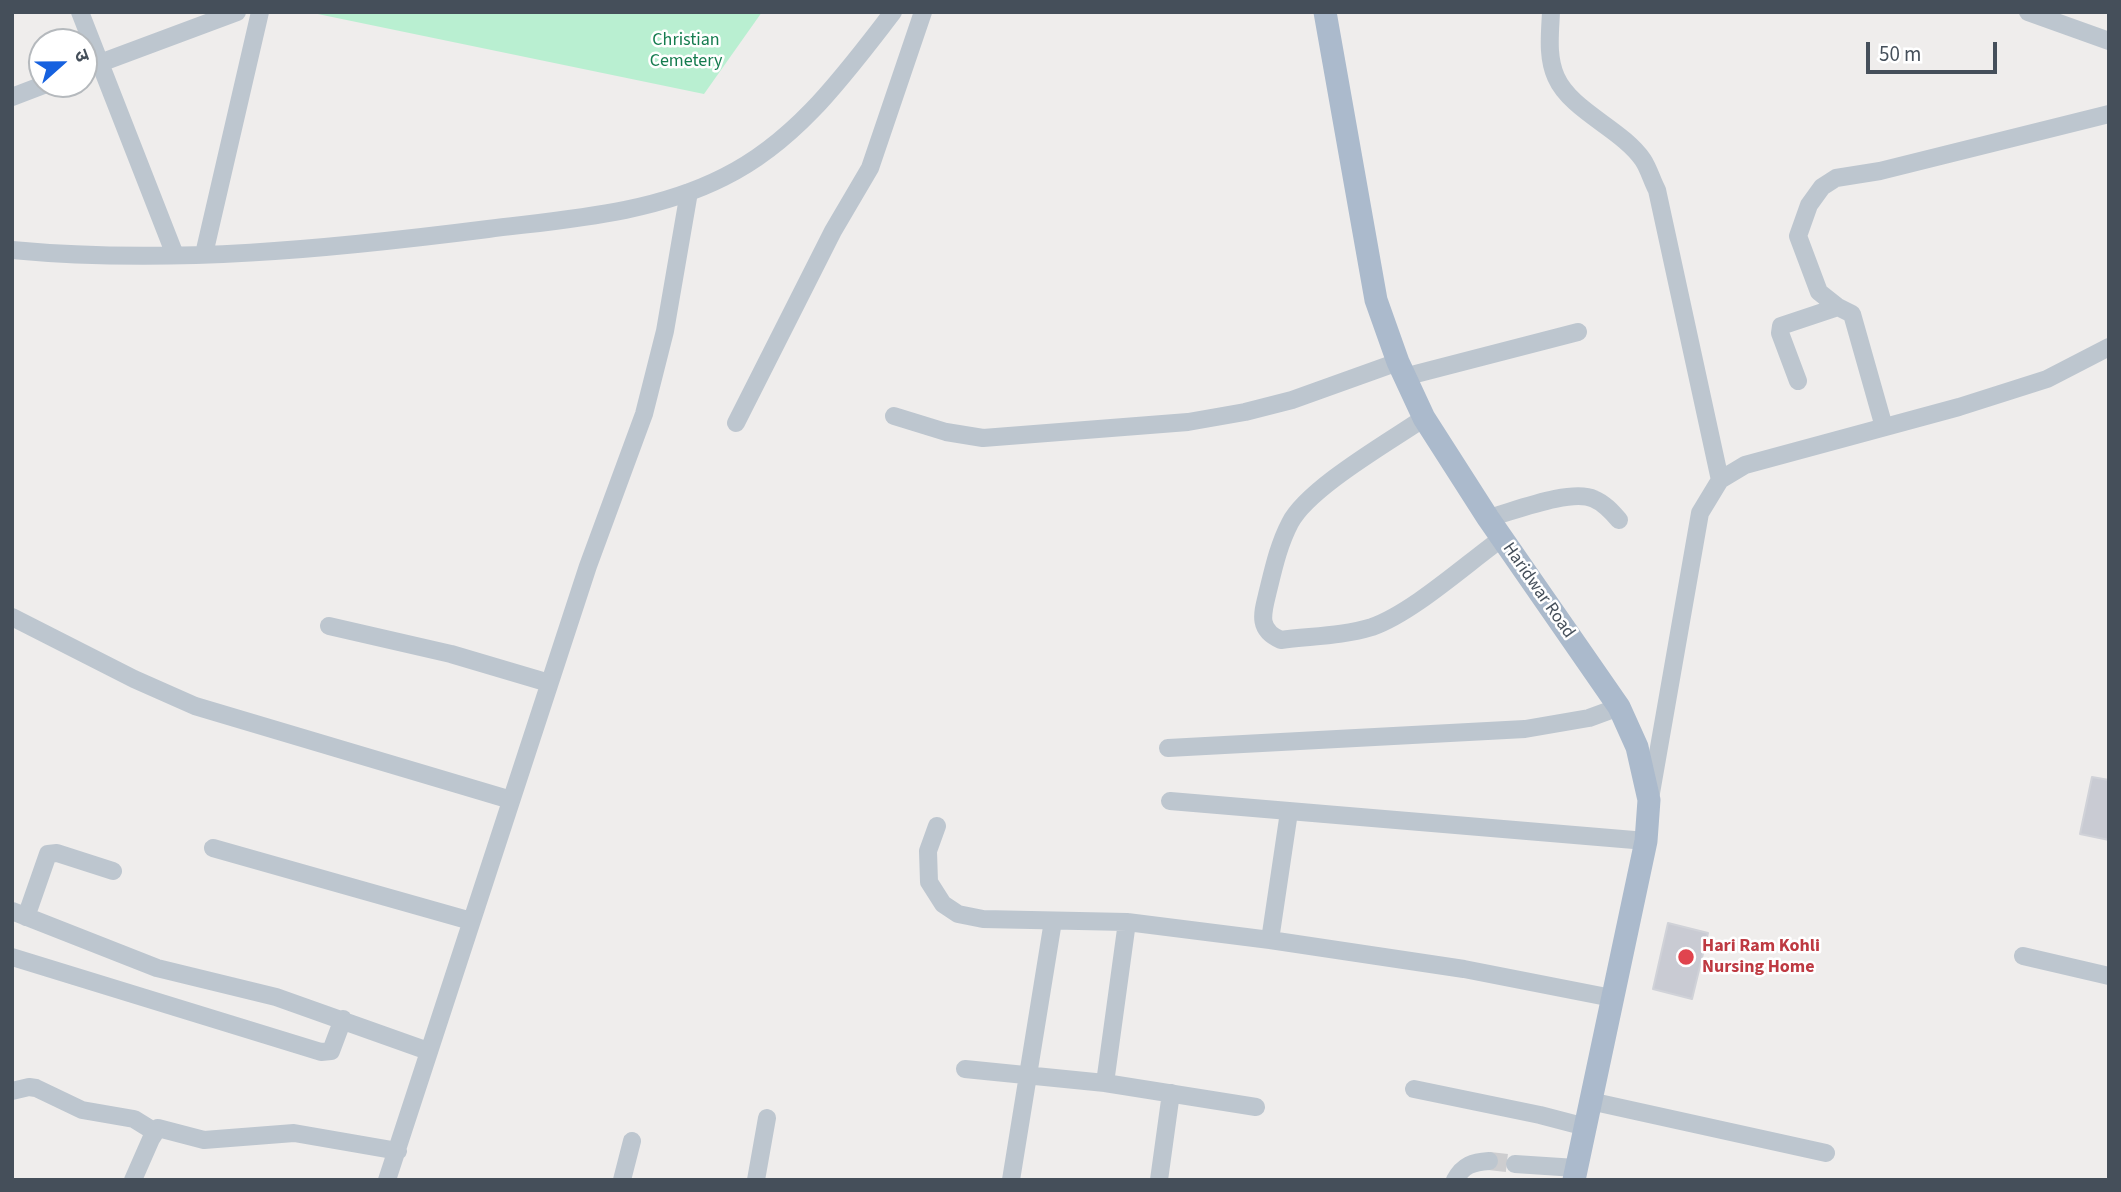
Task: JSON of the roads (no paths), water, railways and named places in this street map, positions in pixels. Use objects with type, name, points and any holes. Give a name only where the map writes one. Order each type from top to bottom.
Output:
[{"type":"main road","name":"Haridwar Road","points":[[1325,12],[1376,300],[1401,370],[1424,418],[1488,519],[1619,707],[1637,747],[1649,800],[1646,841],[1575,1174]]},
{"type":"street","points":[[98,64],[237,12]]},
{"type":"street","points":[[204,254],[260,12]]},
{"type":"street","points":[[12,250],[58,254],[174,255],[322,249],[590,216],[642,206],[689,192],[726,177],[761,154],[803,121],[839,82],[893,12]]},
{"type":"street","points":[[736,423],[833,231],[870,168],[923,12]]},
{"type":"street","points":[[1551,12],[1550,54],[1557,79],[1578,104],[1622,137],[1644,160],[1657,190],[1720,480]]},
{"type":"street","points":[[2028,12],[2109,41]]},
{"type":"street","points":[[98,80],[174,255]]},
{"type":"street","points":[[1884,427],[1852,314],[1818,292],[1798,236],[1809,205],[1822,187],[1836,178],[1880,171],[2109,114]]},
{"type":"street","points":[[387,1180],[588,566],[643,414],[654,378],[689,192]]},
{"type":"street","points":[[1798,381],[1780,333],[1781,326],[1838,307]]},
{"type":"street","points":[[894,416],[946,432],[983,438],[1188,422],[1245,412],[1401,370],[1578,332]]},
{"type":"street","points":[[1649,800],[1700,513],[1720,480],[1745,465],[1959,407],[2047,379],[2109,346]]},
{"type":"street","points":[[1424,418],[1330,482],[1304,504],[1290,522],[1280,546],[1262,614],[1264,626],[1270,635],[1281,639],[1372,627],[1398,615],[1501,539]]},
{"type":"street","points":[[1488,519],[1576,496],[1592,497],[1605,505],[1619,520]]},
{"type":"street","points":[[12,617],[134,679],[195,706],[511,800]]},
{"type":"street","points":[[329,626],[451,654],[549,683]]},
{"type":"street","points":[[1168,748],[1525,729],[1589,718],[1619,707]]},
{"type":"street","points":[[1170,801],[1646,841]]},
{"type":"street","points":[[1270,940],[1289,812]]},
{"type":"street","points":[[937,827],[928,851],[929,882],[943,904],[958,914],[983,919],[1127,922],[1270,940],[1464,969],[1612,998]]},
{"type":"street","points":[[213,848],[471,921]]},
{"type":"street","points":[[113,872],[57,853],[48,854],[19,914],[157,968],[276,997],[428,1051]]},
{"type":"street","points":[[1011,1180],[1053,921]]},
{"type":"street","points":[[1105,1083],[1127,922]]},
{"type":"street","points":[[2022,956],[2109,976]]},
{"type":"street","points":[[12,957],[321,1052],[331,1051],[343,1019]]},
{"type":"street","points":[[965,1069],[1105,1083],[1256,1107]]},
{"type":"street","points":[[12,1091],[36,1088],[82,1110],[134,1119],[155,1132]]},
{"type":"street","points":[[1414,1089],[1586,1127]]},
{"type":"street","points":[[1159,1180],[1171,1093]]},
{"type":"street","points":[[1590,1101],[1826,1153]]},
{"type":"street","points":[[756,1180],[767,1118]]},
{"type":"street","points":[[133,1180],[158,1128],[204,1140],[295,1133],[398,1151]]},
{"type":"street","points":[[622,1180],[632,1141]]},
{"type":"street","points":[[1455,1180],[1465,1166],[1489,1161]]},
{"type":"street","points":[[1515,1164],[1575,1174]]},
{"type":"tunnel","points":[[1489,1161],[1515,1164]]},
{"type":"place","name":"Hari Ram Kohli Nursing Home","points":[[1686,957]]},
{"type":"park label","name":"Christian Cemetery","points":[[686,51]]}]
